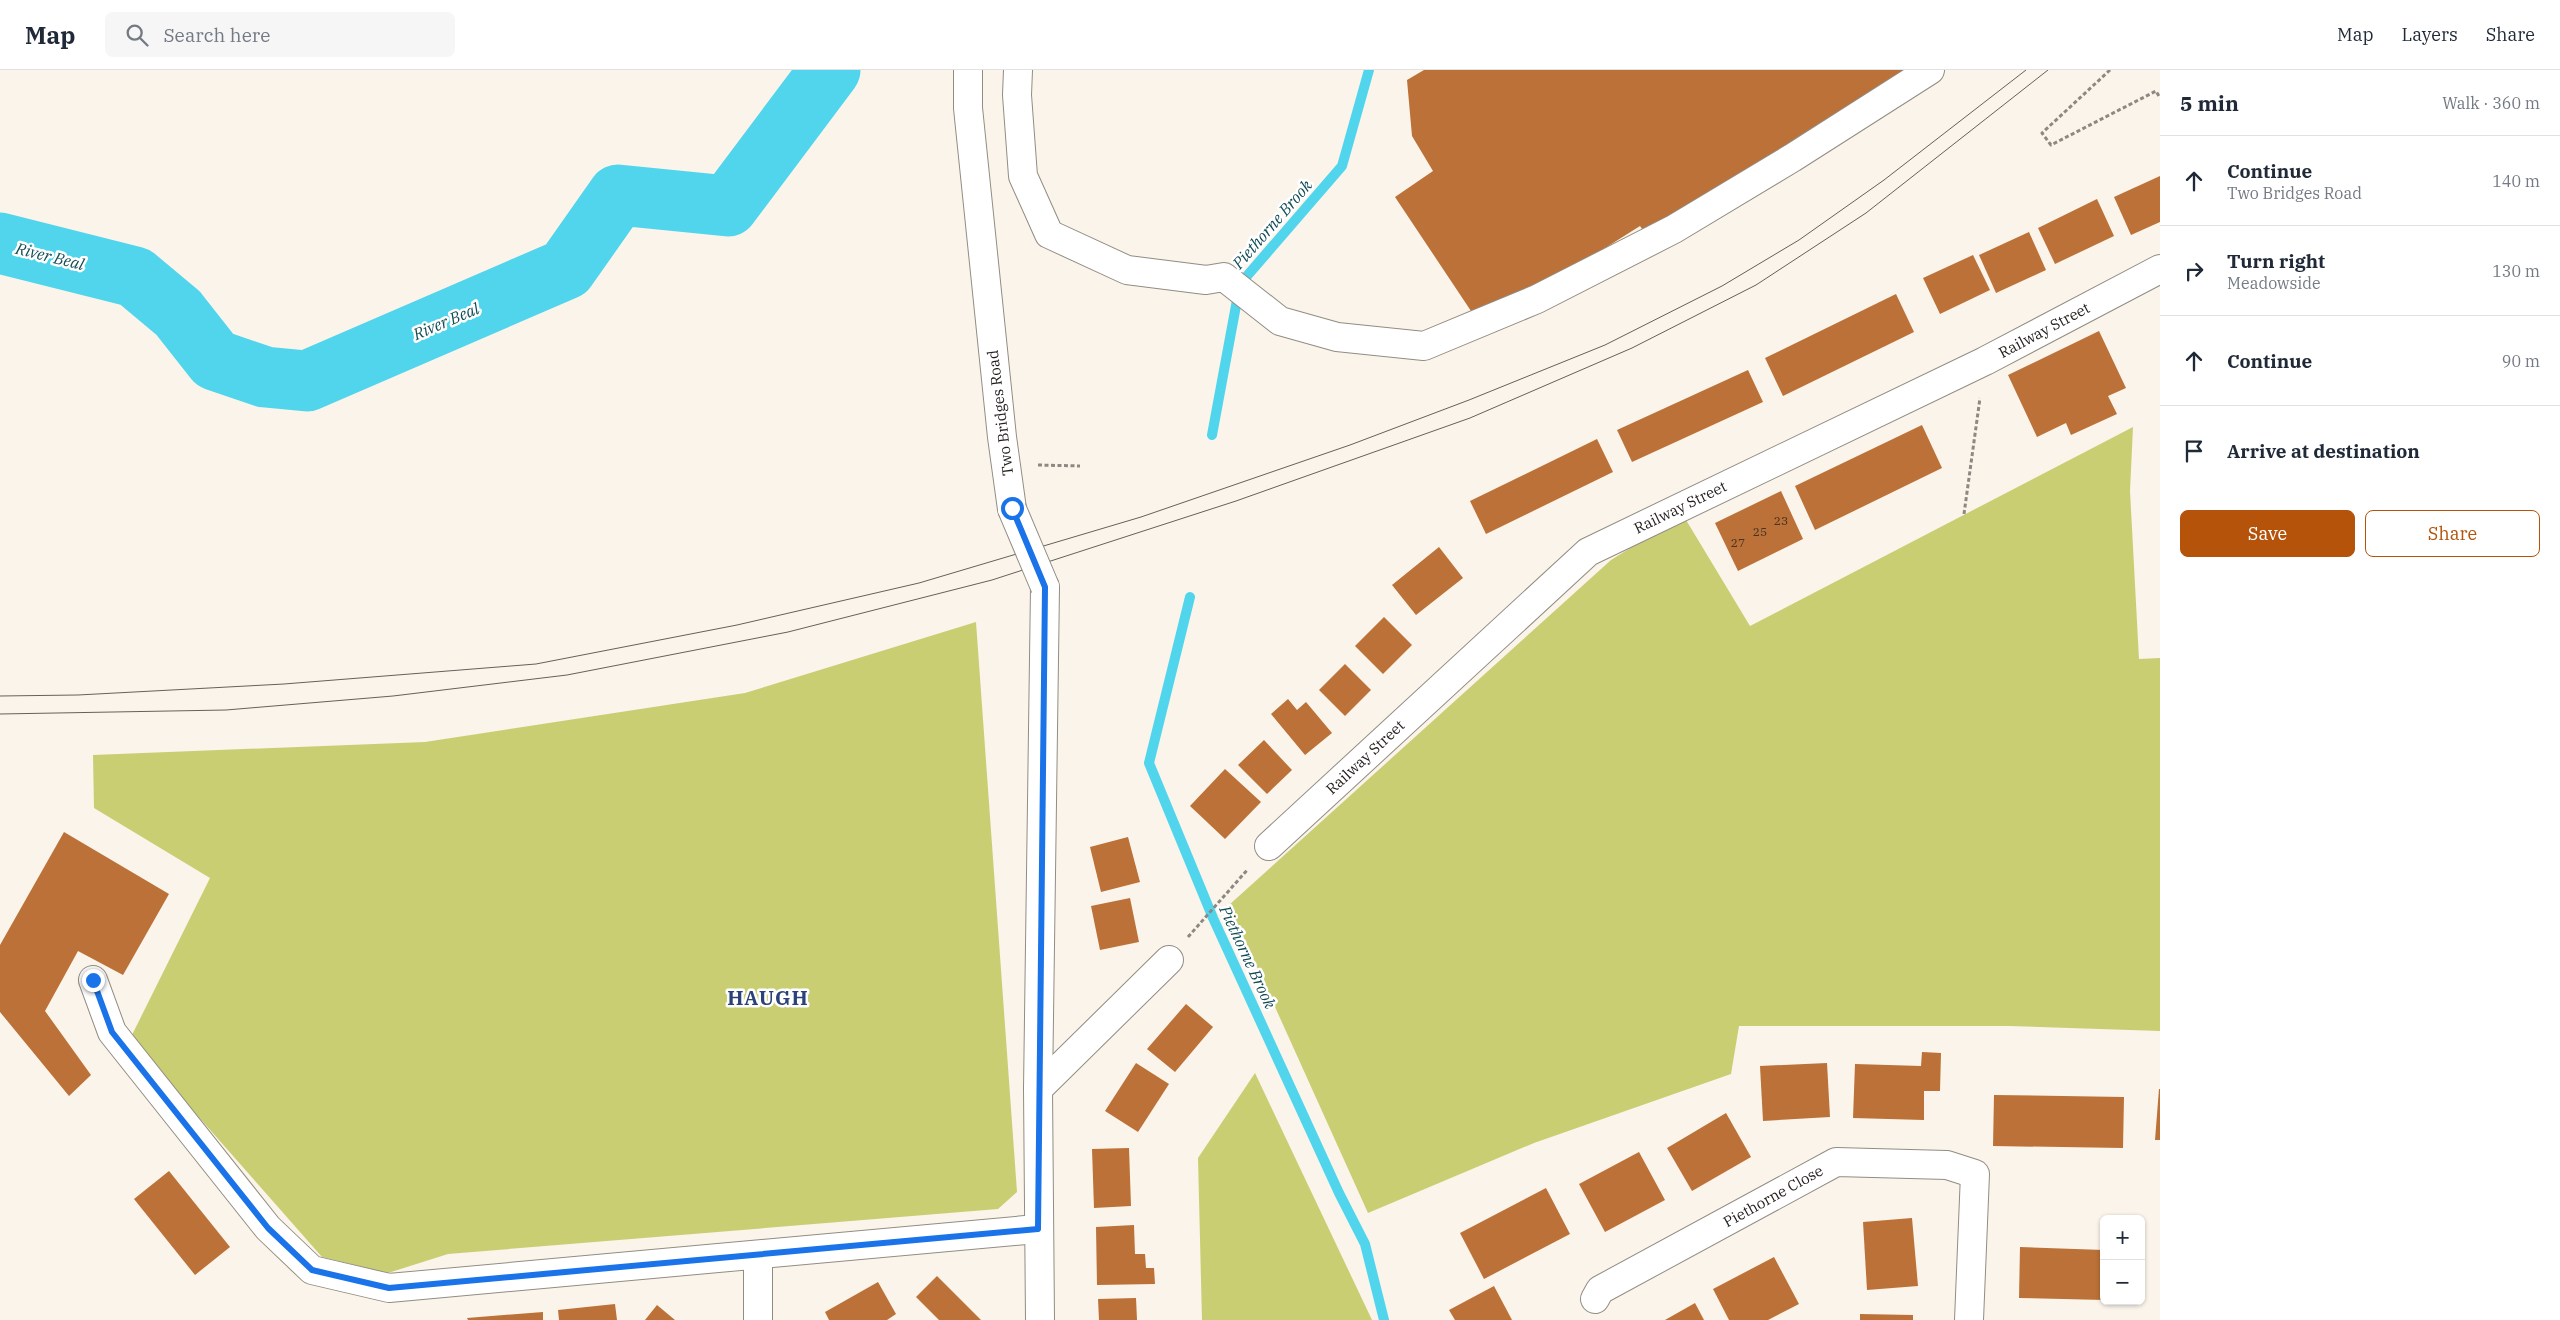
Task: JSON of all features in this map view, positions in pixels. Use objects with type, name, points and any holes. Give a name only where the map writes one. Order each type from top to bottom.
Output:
[{"type":"street","name":"Two Bridges Road","points":[[968,70],[968,108],[1002,437],[1012,508],[1045,587],[1038,1089],[1040,1320]]},
{"type":"street","points":[[1018,70],[1017,95],[1023,176],[1049,234],[1127,270],[1206,280],[1224,277],[1280,321],[1337,337],[1424,346],[1537,299],[1674,228],[1792,158],[1930,70]]},
{"type":"street","name":"Railway Street","points":[[1269,846],[1588,552],[1985,361],[2160,269]]},
{"type":"street","points":[[1038,1089],[1169,960]]},
{"type":"street","points":[[93,980],[112,1032],[268,1228],[312,1270],[389,1288],[1038,1229]]},
{"type":"street","name":"Piethorne Close","points":[[1595,1299],[1600,1290],[1836,1162],[1946,1165],[1975,1174],[1969,1320]]},
{"type":"street","points":[[758,1255],[758,1320]]},
{"type":"path","points":[[2110,70],[2042,133],[2050,145],[2156,91],[2160,98]]},
{"type":"path","points":[[1964,514],[1985,361]]},
{"type":"path","points":[[1035,465],[1080,466]]},
{"type":"path","points":[[1194,930],[1226,893]]},
{"type":"green space","points":[[2133,427],[2130,491],[2139,659],[2160,658],[2160,1031],[2009,1026],[1739,1026],[1731,1074],[1534,1143],[1368,1213],[1229,905],[1611,560],[1683,515],[1750,626]]},
{"type":"green space","points":[[976,622],[1017,1192],[998,1209],[448,1254],[388,1273],[322,1257],[130,1039],[210,878],[94,808],[93,755],[425,742],[745,693]]},
{"type":"green space","points":[[1255,1073],[1372,1320],[1202,1320],[1198,1158]]},
{"type":"building","points":[[1424,70],[1906,70],[1647,236],[1640,226],[1513,306],[1475,317],[1395,197],[1433,171],[1412,136],[1407,80]]},
{"type":"building","points":[[2160,176],[2160,222],[2131,235],[2114,197]]},
{"type":"building","points":[[2097,199],[2114,236],[2055,264],[2038,228]]},
{"type":"building","points":[[2029,232],[2046,270],[1996,293],[1979,255]]},
{"type":"building","points":[[1973,255],[1990,290],[1940,314],[1923,278]]},
{"type":"building","points":[[1896,294],[1914,332],[1783,396],[1765,358]]},
{"type":"building","points":[[2099,331],[2126,388],[2108,396],[2117,414],[2071,435],[2066,423],[2037,437],[2008,375]]},
{"type":"building","points":[[1748,370],[1763,402],[1632,462],[1617,430]]},
{"type":"building","points":[[1922,425],[1942,468],[1815,530],[1795,486]]},
{"type":"building","points":[[1597,439],[1613,472],[1486,534],[1470,501]]},
{"type":"building","points":[[1781,491],[1803,539],[1738,571],[1715,523]]},
{"type":"building","points":[[1439,547],[1463,578],[1416,615],[1392,585]]},
{"type":"building","points":[[1384,617],[1412,645],[1383,674],[1355,646]]},
{"type":"building","points":[[1345,664],[1371,690],[1345,716],[1319,690]]},
{"type":"building","points":[[1288,699],[1297,710],[1306,702],[1332,733],[1305,755],[1271,714]]},
{"type":"building","points":[[1264,740],[1292,770],[1267,794],[1238,765]]},
{"type":"building","points":[[1225,769],[1261,802],[1225,839],[1190,806]]},
{"type":"building","points":[[64,832],[169,894],[123,975],[78,951],[45,1011],[91,1075],[69,1096],[0,1012],[0,945]]},
{"type":"building","points":[[1128,837],[1140,882],[1101,892],[1090,847]]},
{"type":"building","points":[[1130,898],[1139,942],[1100,950],[1091,906]]},
{"type":"building","points":[[1186,1004],[1213,1027],[1175,1072],[1147,1049]]},
{"type":"building","points":[[1922,1052],[1941,1053],[1940,1091],[1924,1091],[1924,1120],[1853,1118],[1855,1064],[1921,1066]]},
{"type":"building","points":[[1136,1063],[1169,1084],[1138,1132],[1105,1111]]},
{"type":"building","points":[[1827,1063],[1830,1117],[1763,1121],[1760,1066]]},
{"type":"building","points":[[2159,1089],[2160,1140],[2155,1140]]},
{"type":"building","points":[[1994,1095],[2124,1097],[2123,1148],[1993,1146]]},
{"type":"building","points":[[1726,1113],[1751,1157],[1692,1191],[1667,1148]]},
{"type":"building","points":[[1129,1148],[1131,1206],[1094,1208],[1092,1149]]},
{"type":"building","points":[[1639,1152],[1665,1200],[1605,1232],[1579,1184]]},
{"type":"building","points":[[169,1171],[230,1247],[195,1275],[134,1199]]},
{"type":"building","points":[[1546,1188],[1570,1234],[1484,1279],[1460,1233]]},
{"type":"building","points":[[1912,1218],[1918,1286],[1867,1290],[1863,1222]]},
{"type":"building","points":[[1134,1225],[1135,1254],[1145,1254],[1146,1268],[1154,1268],[1155,1284],[1097,1285],[1096,1227]]},
{"type":"building","points":[[2020,1247],[2100,1250],[2100,1300],[2019,1298]]},
{"type":"building","points":[[1774,1257],[1799,1304],[1768,1320],[1729,1320],[1713,1289]]},
{"type":"building","points":[[937,1276],[981,1320],[939,1320],[916,1297]]},
{"type":"building","points":[[878,1282],[896,1314],[887,1320],[829,1320],[825,1312]]},
{"type":"building","points":[[1494,1286],[1512,1320],[1455,1320],[1449,1310]]},
{"type":"building","points":[[1136,1298],[1137,1320],[1099,1320],[1098,1299]]},
{"type":"building","points":[[1695,1303],[1704,1320],[1665,1320]]},
{"type":"building","points":[[615,1304],[617,1320],[559,1320],[558,1310]]},
{"type":"building","points":[[657,1305],[675,1320],[645,1320]]},
{"type":"building","points":[[543,1312],[543,1320],[468,1320],[467,1318]]},
{"type":"building","points":[[1860,1314],[1913,1315],[1913,1320],[1860,1320]]},
{"type":"waterway","name":"River Beal","points":[[0,243],[135,277],[178,313],[215,360],[265,377],[307,381],[566,269],[618,195],[728,206],[830,70]]},
{"type":"waterway","name":"Piethorne Brook","points":[[1212,435],[1240,284],[1342,166],[1369,70]]},
{"type":"waterway","name":"Piethorne Brook","points":[[1190,597],[1149,763],[1213,918],[1339,1193],[1365,1244],[1384,1320]]},
{"type":"tram line","points":[[0,696],[78,695],[284,684],[536,664],[737,625],[919,583],[1141,517],[1350,445],[1469,400],[1605,345],[1722,286],[1799,240],[1884,180],[2026,70]]},
{"type":"tram line","points":[[0,714],[226,710],[393,696],[567,675],[788,632],[992,580],[1236,501],[1470,418],[1632,348],[1756,285],[1866,213],[2048,70]]},
{"type":"district","name":"HAUGH","points":[[768,997]]},
{"type":"route","points":[[93,980],[112,1032],[268,1228],[312,1270],[389,1288],[1038,1229],[1038,1065],[1045,587],[1012,508]]}]
